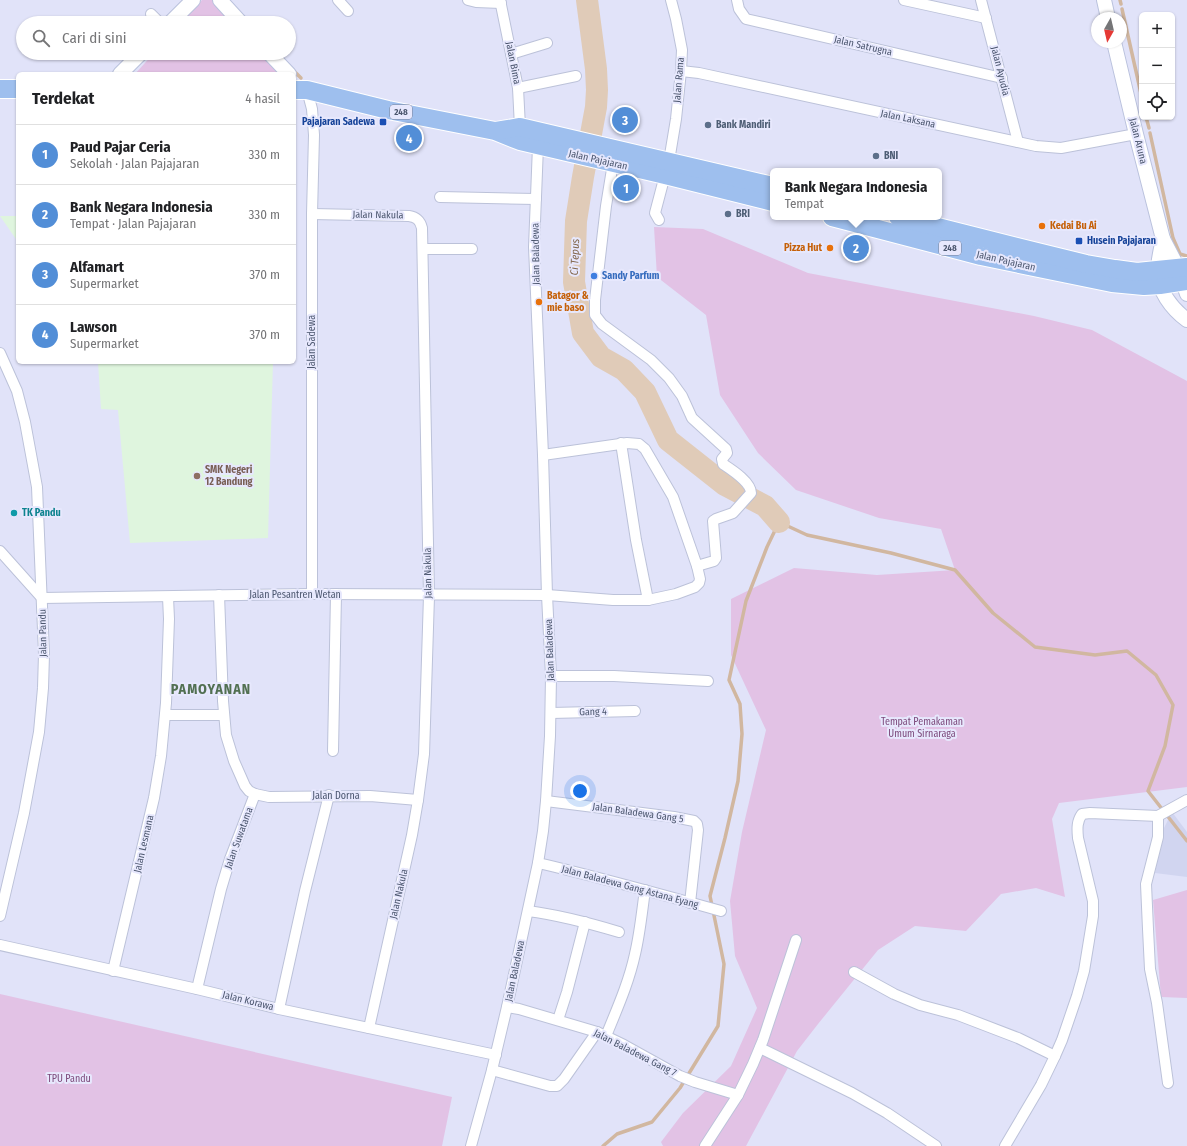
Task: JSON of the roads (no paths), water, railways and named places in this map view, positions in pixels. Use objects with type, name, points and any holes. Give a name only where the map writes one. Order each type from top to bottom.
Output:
[{"type":"highway","name":"Jalan Pajajaran","points":[[298,87],[388,110],[495,131],[520,141],[538,146],[588,151],[667,168],[770,185]]},
{"type":"highway","points":[[0,89],[16,88]]},
{"type":"highway","name":"Jalan Pajajaran","points":[[495,131],[520,127],[588,151],[613,163],[667,168],[770,201]]},
{"type":"highway","name":"Jalan Pajajaran","points":[[843,220],[981,256],[1112,283],[1144,286],[1176,277]]},
{"type":"highway","name":"Jalan Pajajaran","points":[[909,220],[1086,264],[1176,277]]},
{"type":"street","points":[[177,16],[192,0]]},
{"type":"street","points":[[220,0],[235,16]]},
{"type":"street","points":[[338,0],[348,11]]},
{"type":"street","points":[[468,0],[476,2],[500,1]]},
{"type":"street","name":"Jalan Rama","points":[[659,220],[655,213],[667,168],[676,119],[681,71],[682,50],[671,0]]},
{"type":"street","name":"Jalan Satrugna","points":[[736,0],[739,9],[746,19],[1002,78]]},
{"type":"street","points":[[904,0],[986,18]]},
{"type":"street","name":"Jalan Ayudia","points":[[982,0],[1018,142]]},
{"type":"street","points":[[1104,0],[1107,12]]},
{"type":"street","name":"Jalan Bima","points":[[500,1],[518,88],[520,127]]},
{"type":"street","points":[[511,54],[547,43]]},
{"type":"street","name":"Jalan Aruna","points":[[1115,48],[1163,239],[1176,277]]},
{"type":"street","points":[[122,72],[134,60]]},
{"type":"street","points":[[276,60],[287,72]]},
{"type":"street","name":"Jalan Laksana","points":[[681,71],[699,73],[1036,146],[1061,148],[1136,134]]},
{"type":"street","points":[[518,88],[576,76]]},
{"type":"street","name":"Jalan Sadewa","points":[[298,87],[312,109],[314,136],[312,214],[312,594]]},
{"type":"street","name":"Jalan Baladewa","points":[[471,1146],[496,1055],[528,911],[538,863],[546,801],[551,712],[551,676],[534,247],[538,146]]},
{"type":"street","points":[[613,163],[594,300],[595,315],[602,324],[651,360],[669,378],[682,396],[692,418],[726,448],[727,453],[722,459],[723,464],[742,478],[751,489],[751,493],[733,513],[713,521],[716,558],[714,561],[697,566]]},
{"type":"street","points":[[440,197],[536,199]]},
{"type":"street","name":"Jalan Nakula","points":[[312,214],[415,217],[421,224],[423,249],[429,596],[424,754],[412,835],[369,1028]]},
{"type":"street","name":"Jalan Aruna","points":[[1163,239],[1176,277]]},
{"type":"street","points":[[423,249],[472,250]]},
{"type":"street","points":[[1176,277],[1174,310],[1187,320]]},
{"type":"street","name":"Jalan Pandu","points":[[0,353],[17,391],[25,422],[37,487],[44,654],[39,732],[24,812],[0,916]]},
{"type":"street","points":[[621,443],[636,540],[648,600]]},
{"type":"street","name":"Jalan Pesantren Wetan","points":[[42,598],[336,594],[429,596],[547,595],[613,600],[648,600],[676,594],[695,587],[699,583],[700,579],[697,566],[673,498],[646,449],[639,444],[621,443],[543,454]]},
{"type":"street","points":[[0,551],[42,598]]},
{"type":"street","points":[[334,751],[336,594]]},
{"type":"street","name":"Jalan Suwatama","points":[[197,989],[221,889],[230,859],[255,794],[249,791],[245,786],[226,736],[223,715],[219,595]]},
{"type":"street","name":"Jalan Lesmana","points":[[113,971],[154,798],[161,756],[165,715],[169,619],[168,597]]},
{"type":"street","points":[[551,676],[614,676],[708,681]]},
{"type":"street","name":"Gang 4","points":[[551,712],[635,711]]},
{"type":"street","points":[[165,715],[223,715]]},
{"type":"street","name":"Jalan Dorna","points":[[255,794],[269,797],[329,795],[370,796],[418,800]]},
{"type":"street","points":[[279,1009],[304,891],[329,795]]},
{"type":"street","points":[[1005,1146],[1041,1085],[1055,1056],[1062,1040],[1084,971],[1093,916],[1093,901],[1078,838],[1078,819],[1082,814],[1090,813],[1159,815],[1187,800]]},
{"type":"street","name":"Jalan Baladewa Gang 5","points":[[546,801],[674,817],[694,821],[697,824],[698,830],[690,903]]},
{"type":"street","points":[[1159,815],[1158,837],[1146,884],[1150,969],[1157,1003],[1168,1083]]},
{"type":"street","name":"Jalan Baladewa Gang Astana Eyang","points":[[538,863],[721,911]]},
{"type":"street","points":[[492,1070],[550,1086],[557,1086],[564,1079],[601,1034],[622,995],[635,955],[645,890]]},
{"type":"street","points":[[528,911],[585,922],[618,932]]},
{"type":"street","points":[[558,1020],[569,985],[585,922]]},
{"type":"street","points":[[705,1146],[738,1095],[760,1048],[796,940]]},
{"type":"street","name":"Jalan Korawa","points":[[0,945],[279,1009],[496,1055]]},
{"type":"street","points":[[854,972],[894,994],[920,1005],[958,1015],[1018,1038],[1055,1056]]},
{"type":"street","name":"Jalan Baladewa Gang 7","points":[[507,1007],[558,1020],[601,1034],[680,1076],[738,1095]]},
{"type":"street","points":[[760,1048],[852,1093],[887,1113],[936,1146]]},
{"type":"waterway","name":"Ci Tepus","points":[[587,0],[596,69],[597,90],[596,107],[576,221],[574,282],[583,333],[601,357],[624,370],[645,392],[668,440],[725,485],[765,506],[779,522]]},
{"type":"waterway","points":[[1120,0],[1121,4]]},
{"type":"waterway","points":[[1122,9],[1139,85]]},
{"type":"waterway","points":[[296,73],[301,78]]},
{"type":"waterway","points":[[1147,120],[1149,128]]},
{"type":"waterway","points":[[1150,133],[1173,238],[1180,254],[1187,256]]},
{"type":"waterway","points":[[603,1146],[617,1134],[652,1122],[680,1088],[718,1026],[724,964],[710,896],[738,781],[742,734],[740,704],[729,680],[746,601],[767,547],[779,522],[807,535],[891,553],[955,570],[993,613],[1035,647],[1095,655],[1127,651],[1156,675],[1173,705],[1165,746],[1148,791],[1187,841]]},
{"type":"place","name":"Alfamart","points":[[625,120]]},
{"type":"place","name":"Pajajaran Sadewa","points":[[383,122]]},
{"type":"place","name":"Bank Mandiri","points":[[708,125]]},
{"type":"place","name":"Lawson","points":[[409,138]]},
{"type":"place","name":"BNI","points":[[876,156]]},
{"type":"place","name":"Paud Pajar Ceria","points":[[626,188]]},
{"type":"place","name":"BRI","points":[[728,214]]},
{"type":"place","name":"Kedai Bu Ai","points":[[1042,226]]},
{"type":"place","name":"Husein Pajajaran","points":[[1079,241]]},
{"type":"place","name":"Pizza Hut","points":[[830,248]]},
{"type":"place","name":"Bank Negara Indonesia","points":[[856,248]]},
{"type":"place","name":"Sandy Parfum","points":[[594,276]]},
{"type":"place","name":"Batagor & mie baso","points":[[539,302]]},
{"type":"place","name":"SMK Negeri 12 Bandung","points":[[197,476]]},
{"type":"place","name":"TK Pandu","points":[[14,513]]},
{"type":"district","name":"PAMOYANAN","points":[[211,689]]},
{"type":"park label","name":"Tempat Pemakaman Umum Sirnaraga","points":[[922,728]]},
{"type":"park label","name":"TPU Pandu","points":[[69,1079]]}]
